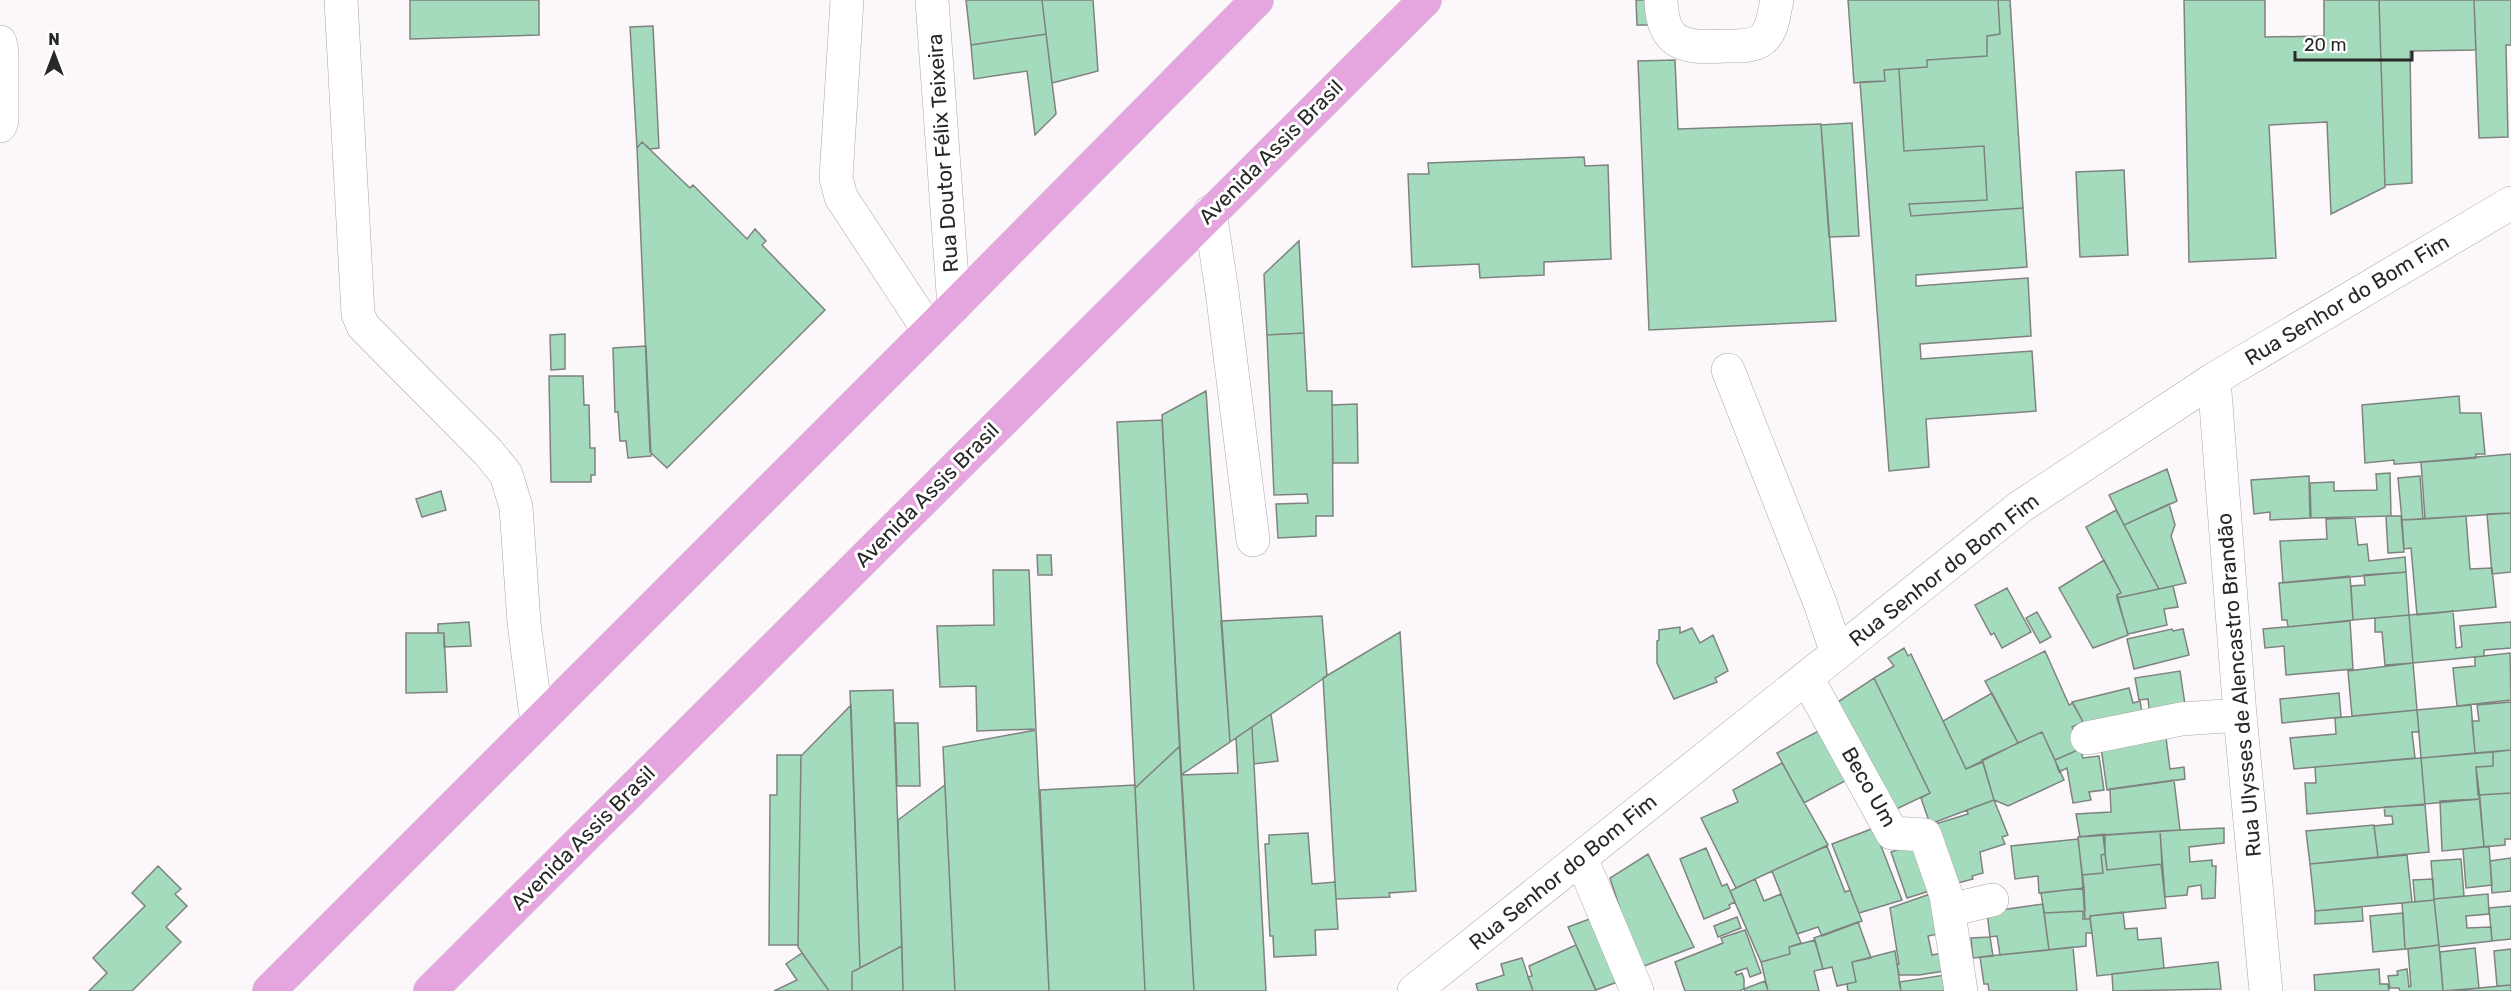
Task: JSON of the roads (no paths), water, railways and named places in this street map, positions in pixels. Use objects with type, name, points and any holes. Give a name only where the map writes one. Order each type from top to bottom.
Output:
[{"type":"main road","points":[[269,991],[1257,0]]},
{"type":"main road","name":"Avenida Assis Brasil","points":[[430,991],[1425,0]]},
{"type":"street","points":[[341,0],[358,314],[363,326],[488,452],[506,474],[516,507],[524,623],[537,723]]},
{"type":"street","points":[[847,0],[836,178],[841,197],[929,331]]},
{"type":"street","name":"Rua Doutor Félix Teixeira","points":[[932,0],[954,306]]},
{"type":"street","points":[[1661,0],[1662,21],[1674,39],[1686,45],[1699,47],[1747,45],[1763,39],[1771,25],[1777,0]]},
{"type":"street","points":[[0,42],[2,52],[2,121],[0,126]]},
{"type":"street","name":"Rua Senhor do Bom Fim","points":[[1414,991],[2020,507],[2214,380],[2511,203]]},
{"type":"street","points":[[1210,212],[1254,540]]},
{"type":"street","points":[[1728,370],[1838,653]]},
{"type":"street","name":"Rua Ulysses de Alencastro Brandão","points":[[2214,380],[2240,715],[2266,991]]},
{"type":"street","name":"Beco Um","points":[[1807,678],[1892,833],[1925,835],[1946,895],[1961,991]]},
{"type":"street","points":[[2087,738],[2181,719],[2240,715]]},
{"type":"street","points":[[1581,858],[1637,991]]},
{"type":"street","points":[[1948,910],[1992,900]]}]
